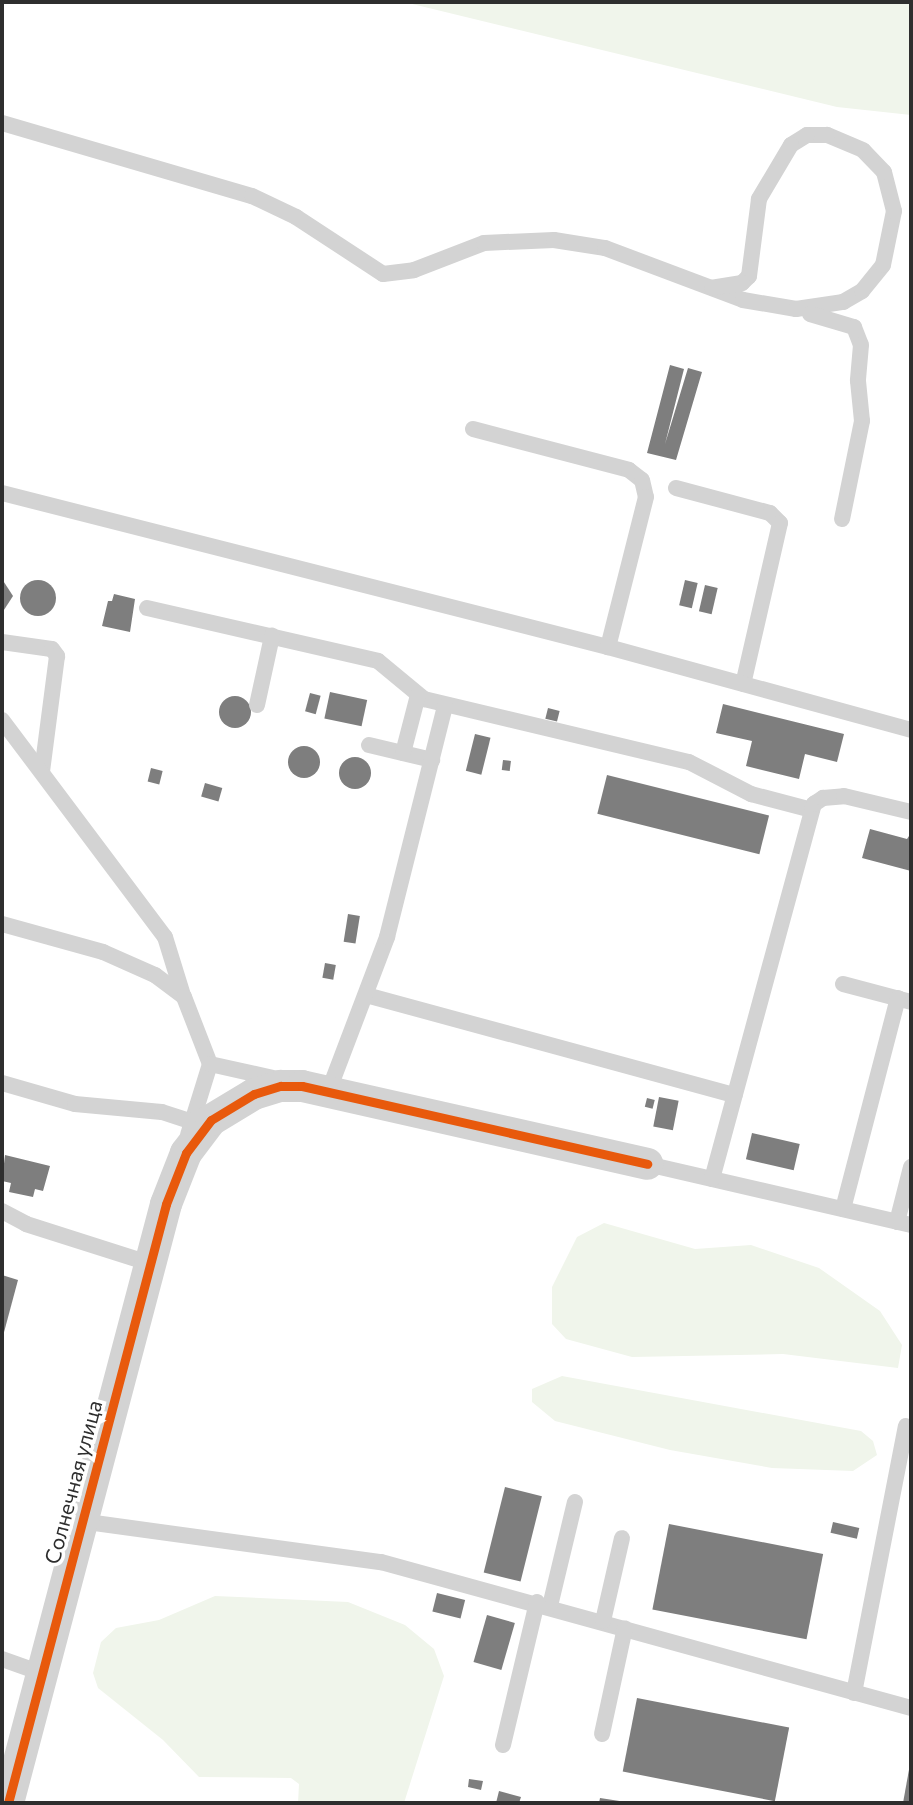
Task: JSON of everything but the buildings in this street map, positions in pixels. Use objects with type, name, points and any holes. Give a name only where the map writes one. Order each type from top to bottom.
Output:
[{"type":"street","points":[[199,1124],[236,1102],[281,1086],[329,1090],[647,1164]]},
{"type":"street","name":"Солнечная улица","points":[[9,1803],[149,1262],[177,1171],[199,1124]]},
{"type":"lane","points":[[2,123],[252,196],[296,217],[383,274],[414,270],[484,243],[554,240],[605,248],[712,288],[772,306],[846,323],[859,335],[862,421],[842,519]]},
{"type":"lane","points":[[712,288],[743,283],[749,276],[759,199],[791,145],[807,135],[845,140],[876,161],[892,195],[893,231],[883,265],[862,291],[843,302],[820,309],[772,306]]},
{"type":"lane","points":[[473,429],[629,470],[642,480],[646,497],[608,647]]},
{"type":"lane","points":[[676,488],[770,513],[780,523],[743,684]]},
{"type":"lane","points":[[2,493],[608,647],[911,730]]},
{"type":"lane","points":[[147,608],[378,661],[418,695],[445,706],[689,762],[742,791],[812,810]]},
{"type":"lane","points":[[257,705],[272,636]]},
{"type":"lane","points":[[2,642],[52,649],[57,656],[42,772]]},
{"type":"lane","points":[[403,753],[418,695]]},
{"type":"lane","points":[[210,1064],[329,1090],[387,937],[445,706]]},
{"type":"lane","points":[[2,720],[164,937],[210,1064],[199,1124],[162,1112],[66,1102],[2,1083]]},
{"type":"lane","points":[[369,745],[432,760]]},
{"type":"lane","points":[[712,1179],[812,810],[817,802],[832,796],[911,812]]},
{"type":"lane","points":[[2,925],[103,952],[155,975],[184,997]]},
{"type":"lane","points":[[843,1209],[904,1000],[844,984]]},
{"type":"lane","points":[[366,995],[735,1095]]},
{"type":"lane","points":[[647,1164],[904,1224],[911,1167]]},
{"type":"lane","points":[[2,1211],[26,1224],[149,1262]]},
{"type":"lane","points":[[854,1693],[905,1426]]},
{"type":"lane","points":[[503,1745],[575,1502]]},
{"type":"lane","points":[[80,1521],[339,1554],[544,1604],[911,1708]]},
{"type":"lane","points":[[603,1621],[622,1538]]},
{"type":"lane","points":[[602,1734],[625,1628]]},
{"type":"lane","points":[[2,1660],[41,1673]]},
{"type":"shaded area","points":[[404,2],[911,2],[911,115],[837,107]]},
{"type":"shaded area","points":[[604,1223],[695,1249],[751,1245],[819,1268],[880,1311],[902,1345],[898,1368],[783,1354],[632,1357],[566,1339],[552,1324],[552,1287],[577,1237]]},
{"type":"shaded area","points":[[562,1376],[861,1431],[873,1441],[877,1455],[853,1471],[772,1468],[670,1450],[555,1421],[532,1402],[532,1389]]},
{"type":"shaded area","points":[[215,1596],[348,1602],[405,1625],[434,1649],[444,1676],[404,1803],[298,1803],[299,1784],[291,1778],[199,1777],[163,1740],[98,1688],[93,1673],[101,1642],[116,1628],[159,1620]]},
{"type":"cycle path","points":[[8,1803],[166,1204],[186,1153],[211,1120],[254,1094],[281,1086],[302,1086],[647,1164]]}]
